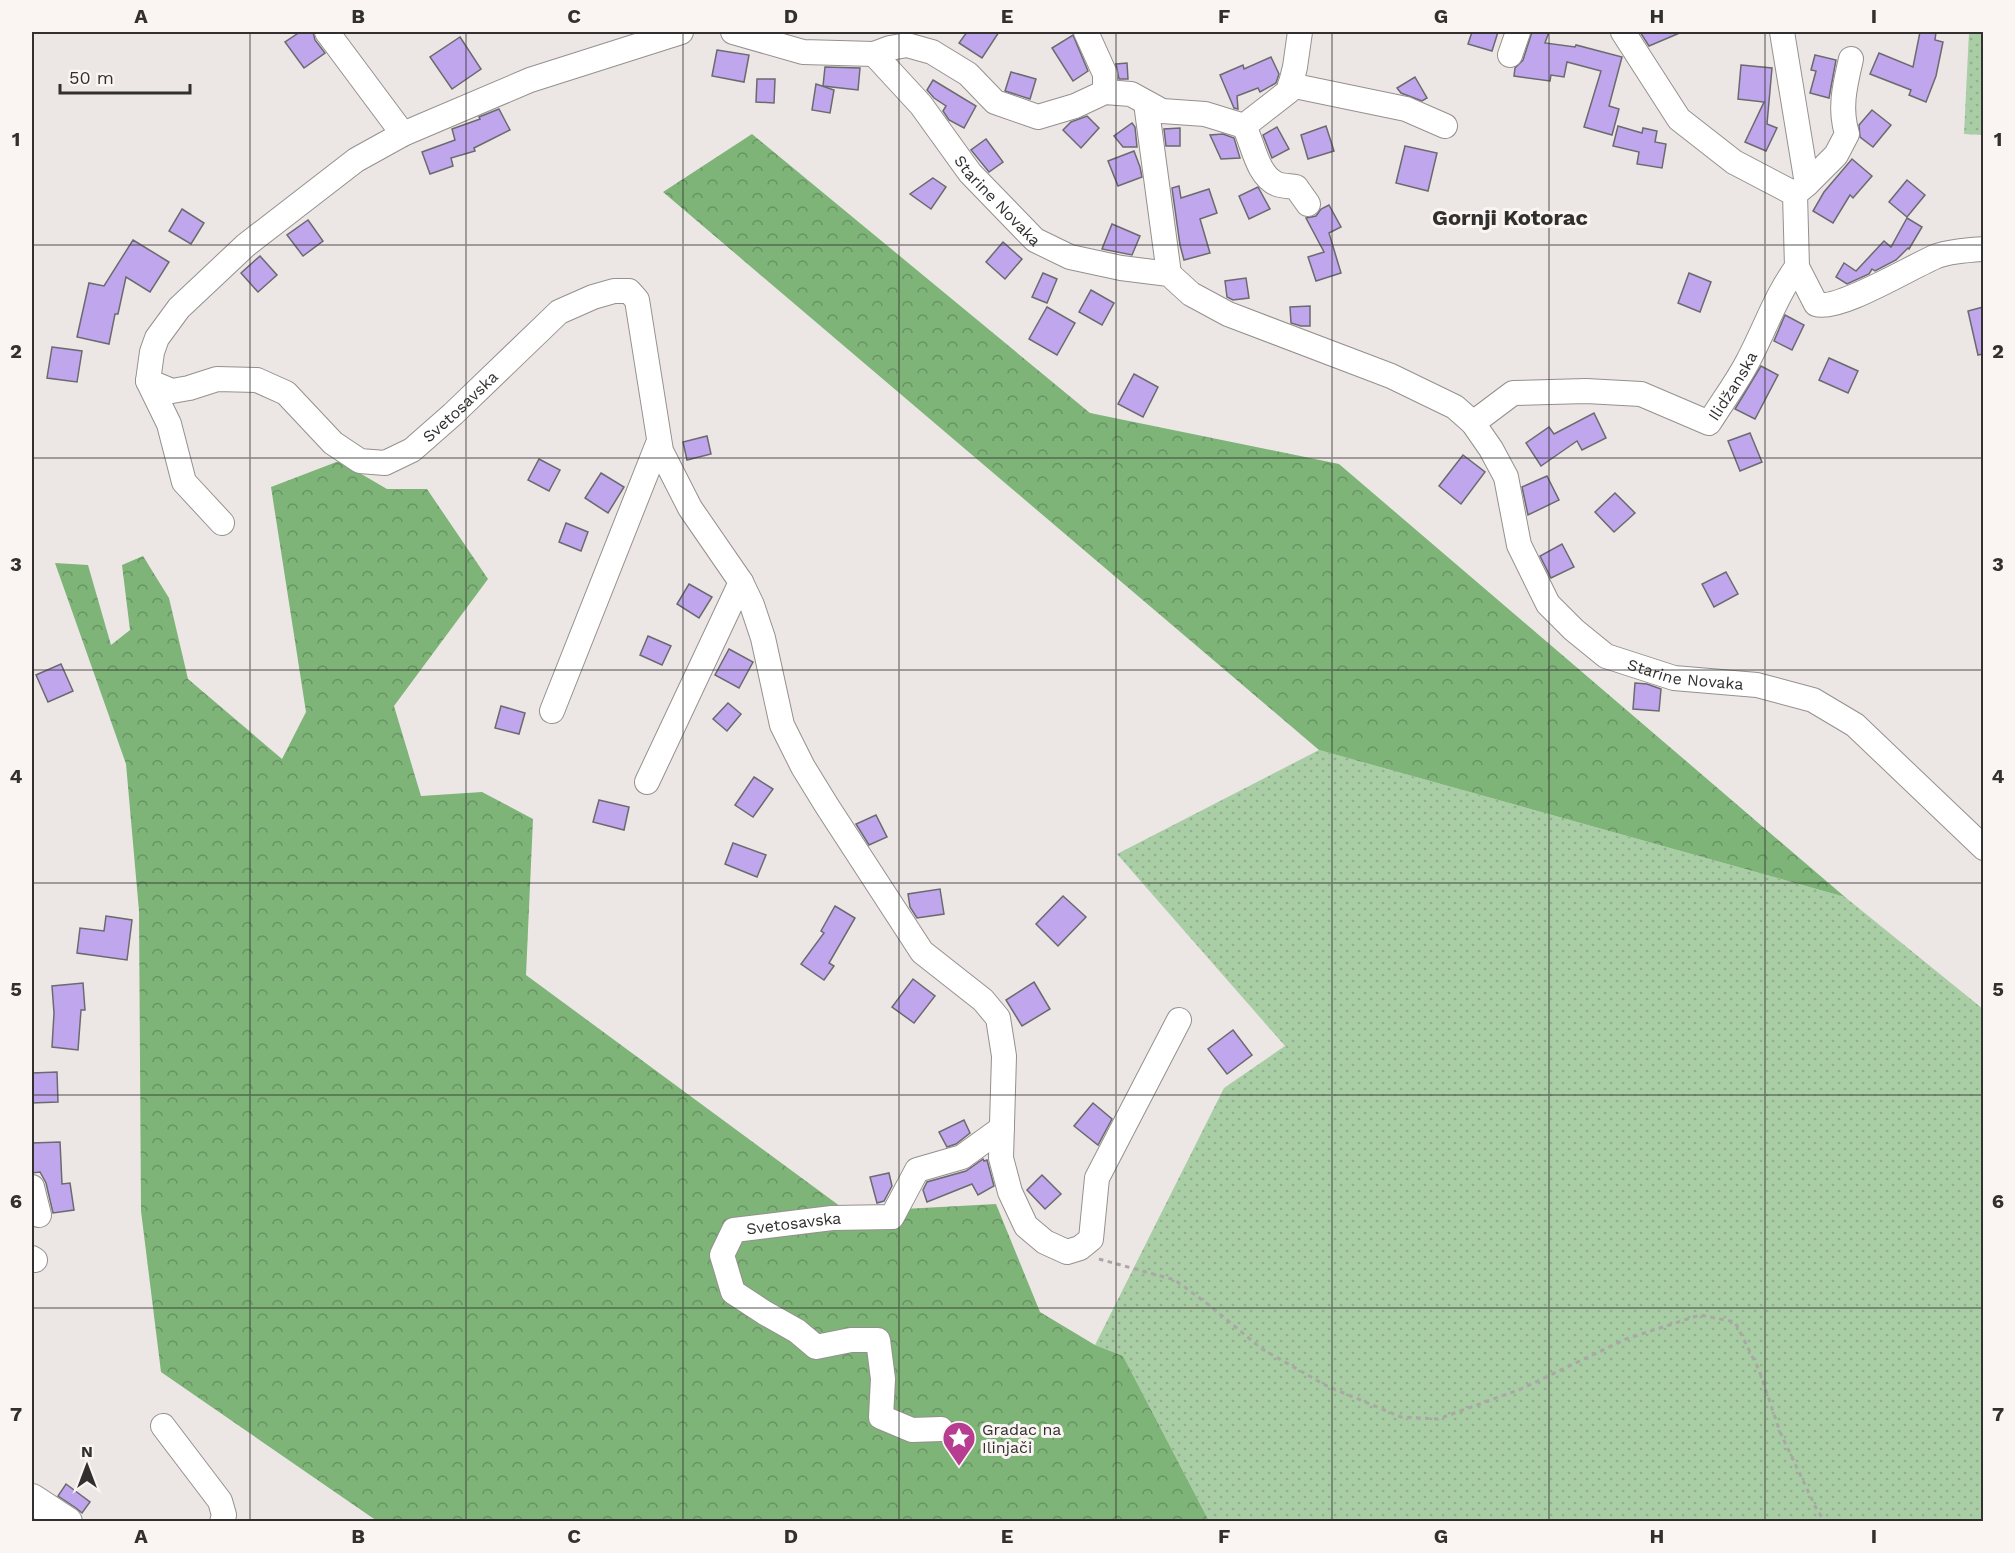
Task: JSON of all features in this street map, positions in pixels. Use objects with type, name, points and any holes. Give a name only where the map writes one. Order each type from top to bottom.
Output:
[{"type":"main road","points":[[32,1499],[67,1521]]},
{"type":"street","points":[[327,32],[403,134]]},
{"type":"street","points":[[222,523],[184,482],[169,424],[148,381],[152,352],[157,338],[179,308],[246,245],[356,160],[403,134],[530,80],[681,32]]},
{"type":"street","points":[[734,32],[803,52],[874,54],[908,45],[932,52],[968,74],[995,102],[1038,117],[1075,106],[1105,92],[1131,94],[1162,111],[1205,114],[1244,126],[1250,137],[1257,162],[1266,174],[1275,184],[1296,187],[1308,204]]},
{"type":"street","points":[[1086,32],[1105,74],[1105,92]]},
{"type":"street","points":[[1244,126],[1289,91],[1296,67],[1299,32]]},
{"type":"street","points":[[1510,55],[1518,32]]},
{"type":"street","points":[[1623,32],[1679,119],[1734,162],[1801,189]]},
{"type":"street","points":[[1782,32],[1801,189],[1797,267],[1816,304],[1828,305],[1869,291],[1910,268],[1940,255],[1983,249]]},
{"type":"street","name":"Starine Novaka","points":[[874,54],[921,105],[970,173],[1035,240],[1070,257],[1121,268],[1169,273],[1191,294],[1228,314],[1391,376],[1455,407],[1473,423],[1491,449],[1506,477],[1519,545],[1548,604],[1574,630],[1606,656],[1674,678],[1757,685],[1812,700],[1855,725],[1983,848]]},
{"type":"street","points":[[1801,189],[1836,155],[1847,134],[1842,119],[1843,95],[1851,58]]},
{"type":"street","points":[[1290,85],[1406,109],[1445,126]]},
{"type":"street","points":[[1146,103],[1169,273]]},
{"type":"street","name":"Ilidžanska","points":[[1473,423],[1513,393],[1586,391],[1641,394],[1709,423],[1749,360],[1771,312],[1797,267]]},
{"type":"street","name":"Svetosavska","points":[[148,381],[172,391],[217,379],[257,380],[286,393],[333,443],[360,461],[385,463],[412,450],[492,378],[559,312],[593,297],[614,291],[629,291],[637,300],[661,451],[690,508],[741,582],[763,638],[782,725],[803,767],[921,952],[983,1000],[998,1018],[1004,1056],[1001,1158],[1010,1192],[1026,1226],[1045,1242],[1067,1252]]},
{"type":"street","points":[[552,711],[659,441]]},
{"type":"street","points":[[646,782],[741,582]]},
{"type":"street","points":[[1067,1252],[1080,1248],[1091,1239],[1097,1178],[1179,1020]]},
{"type":"street","name":"Svetosavska","points":[[942,1429],[912,1430],[881,1417],[883,1379],[878,1340],[851,1340],[816,1347],[797,1331],[765,1314],[733,1292],[722,1255],[734,1230],[832,1218],[892,1217],[917,1170],[962,1157],[1002,1128]]},
{"type":"street","points":[[32,1187],[39,1215]]},
{"type":"street","points":[[163,1426],[220,1501],[224,1515],[222,1521]]},
{"type":"path","points":[[1067,1252],[1113,1262],[1175,1280],[1263,1349],[1327,1386],[1401,1417],[1438,1419],[1521,1389],[1626,1339],[1700,1315],[1735,1323],[1759,1370],[1780,1432],[1816,1508],[1825,1521]]},
{"type":"green space","points":[[1969,32],[1983,32],[1983,135],[1964,134]]},
{"type":"green space","points":[[752,134],[1090,413],[1339,464],[1845,897],[1319,750],[663,192]]},
{"type":"green space","points":[[339,461],[387,489],[427,489],[488,579],[394,706],[421,796],[482,792],[533,819],[526,975],[848,1212],[996,1204],[1040,1312],[1095,1345],[1123,1356],[1209,1521],[377,1521],[161,1372],[141,1211],[139,911],[126,764],[55,563],[88,565],[111,645],[130,630],[122,565],[143,556],[169,598],[188,679],[282,759],[306,712],[271,487]]},
{"type":"green space","points":[[1319,750],[1845,897],[1983,1009],[1983,1521],[1209,1521],[1123,1356],[1095,1345],[1224,1088],[1285,1046],[1117,854]]},
{"type":"building","points":[[300,32],[313,32],[315,40],[325,53],[304,68],[285,42]]},
{"type":"building","points":[[967,32],[999,32],[982,58],[959,43]]},
{"type":"building","points":[[1472,32],[1498,32],[1492,51],[1468,44]]},
{"type":"building","points":[[1532,32],[1549,32],[1545,43],[1575,47],[1576,45],[1622,57],[1609,106],[1619,109],[1612,135],[1584,127],[1601,71],[1567,62],[1564,77],[1551,75],[1550,81],[1514,76],[1515,68],[1523,60]]},
{"type":"building","points":[[1640,32],[1682,32],[1649,46]]},
{"type":"building","points":[[1920,32],[1936,32],[1935,40],[1943,42],[1936,76],[1926,102],[1909,95],[1911,90],[1870,74],[1879,53],[1913,67]]},
{"type":"building","points":[[1073,35],[1088,71],[1073,81],[1052,48]]},
{"type":"building","points":[[460,37],[481,69],[452,89],[430,57]]},
{"type":"building","points":[[717,50],[749,55],[744,82],[712,76]]},
{"type":"building","points":[[1815,55],[1836,60],[1829,98],[1810,93],[1816,71],[1811,70]]},
{"type":"building","points":[[1271,57],[1279,74],[1276,83],[1260,92],[1258,88],[1237,96],[1238,109],[1234,108],[1220,75],[1243,65],[1244,69]]},
{"type":"building","points":[[1127,63],[1128,79],[1119,79],[1116,64]]},
{"type":"building","points":[[1741,65],[1772,68],[1767,124],[1777,128],[1766,151],[1745,142],[1764,102],[1738,99]]},
{"type":"building","points":[[825,67],[860,68],[858,90],[823,86]]},
{"type":"building","points":[[1011,72],[1036,79],[1030,99],[1005,91]]},
{"type":"building","points":[[1415,77],[1427,98],[1422,101],[1401,93],[1397,88]]},
{"type":"building","points":[[757,79],[775,79],[774,103],[756,102]]},
{"type":"building","points":[[933,80],[976,106],[964,128],[949,120],[943,111],[946,106],[927,90]]},
{"type":"building","points":[[816,84],[834,90],[830,113],[812,110]]},
{"type":"building","points":[[499,109],[510,130],[474,148],[475,151],[451,158],[453,166],[430,174],[422,152],[455,140],[452,129]]},
{"type":"building","points":[[1872,110],[1891,125],[1873,147],[1860,137],[1859,125]]},
{"type":"building","points":[[1087,116],[1099,128],[1081,148],[1063,130],[1071,122]]},
{"type":"building","points":[[1132,123],[1135,127],[1137,147],[1123,147],[1114,136]]},
{"type":"building","points":[[1326,126],[1334,151],[1308,159],[1301,135]]},
{"type":"building","points":[[1618,126],[1642,133],[1643,128],[1657,131],[1655,142],[1666,144],[1662,168],[1637,164],[1639,152],[1613,146]]},
{"type":"building","points":[[1277,127],[1289,149],[1272,158],[1263,135]]},
{"type":"building","points":[[1180,128],[1180,146],[1166,146],[1164,129]]},
{"type":"building","points":[[1223,134],[1234,138],[1240,158],[1221,159],[1210,135]]},
{"type":"building","points":[[986,139],[1003,162],[989,172],[971,150]]},
{"type":"building","points":[[1405,146],[1437,153],[1428,191],[1396,183]]},
{"type":"building","points":[[1134,151],[1142,177],[1118,186],[1108,161]]},
{"type":"building","points":[[1852,159],[1872,176],[1853,198],[1850,195],[1833,223],[1813,211],[1824,192]]},
{"type":"building","points":[[933,178],[946,187],[931,209],[910,194]]},
{"type":"building","points":[[1907,180],[1925,195],[1907,217],[1889,202]]},
{"type":"building","points":[[1179,186],[1181,198],[1209,189],[1217,213],[1200,219],[1210,253],[1184,260],[1172,188]]},
{"type":"building","points":[[1258,187],[1270,209],[1249,219],[1239,196]]},
{"type":"building","points":[[1329,205],[1341,227],[1329,233],[1341,273],[1316,281],[1308,257],[1324,252],[1306,218],[1316,216],[1321,209]]},
{"type":"building","points":[[182,209],[204,223],[191,244],[169,231]]},
{"type":"building","points":[[1907,218],[1922,227],[1909,249],[1896,260],[1875,271],[1872,269],[1869,274],[1847,284],[1836,277],[1844,263],[1856,271],[1884,241],[1891,247]]},
{"type":"building","points":[[308,220],[323,241],[303,256],[287,235]]},
{"type":"building","points":[[1112,224],[1140,236],[1132,255],[1102,249]]},
{"type":"building","points":[[133,240],[169,262],[150,292],[126,277],[109,344],[77,337],[89,283],[104,286]]},
{"type":"building","points":[[1003,242],[1022,259],[1005,279],[986,262]]},
{"type":"building","points":[[260,256],[277,275],[258,292],[241,273]]},
{"type":"building","points":[[1043,273],[1057,279],[1047,303],[1032,297]]},
{"type":"building","points":[[1689,273],[1711,282],[1700,312],[1678,303]]},
{"type":"building","points":[[1246,278],[1249,298],[1233,300],[1227,297],[1225,281]]},
{"type":"building","points":[[1091,290],[1114,303],[1102,325],[1079,312]]},
{"type":"building","points":[[1310,306],[1310,326],[1291,323],[1290,307]]},
{"type":"building","points":[[1047,307],[1075,323],[1057,355],[1029,339]]},
{"type":"building","points":[[1983,307],[1983,354],[1978,355],[1968,311]]},
{"type":"building","points":[[1785,315],[1804,325],[1792,350],[1774,341]]},
{"type":"building","points":[[52,347],[82,351],[77,382],[47,378]]},
{"type":"building","points":[[1829,358],[1858,371],[1848,393],[1819,380]]},
{"type":"building","points":[[1761,366],[1778,375],[1755,419],[1735,409]]},
{"type":"building","points":[[1134,374],[1158,387],[1143,417],[1118,404]]},
{"type":"building","points":[[1594,413],[1606,438],[1582,450],[1577,441],[1541,466],[1526,443],[1549,427],[1554,434]]},
{"type":"building","points":[[1750,433],[1762,462],[1740,471],[1728,441]]},
{"type":"building","points":[[707,436],[711,454],[687,460],[683,442]]},
{"type":"building","points":[[1463,455],[1485,472],[1461,504],[1439,486]]},
{"type":"building","points":[[539,459],[560,470],[549,491],[528,480]]},
{"type":"building","points":[[601,473],[624,487],[608,513],[585,498]]},
{"type":"building","points":[[1547,476],[1559,500],[1528,515],[1522,487]]},
{"type":"building","points":[[1615,493],[1635,513],[1614,532],[1595,512]]},
{"type":"building","points":[[566,523],[588,532],[581,551],[559,542]]},
{"type":"building","points":[[1562,544],[1574,567],[1551,578],[1540,556]]},
{"type":"building","points":[[1726,572],[1738,594],[1714,607],[1702,584]]},
{"type":"building","points":[[689,584],[712,597],[699,618],[677,604]]},
{"type":"building","points":[[648,636],[671,646],[662,665],[640,655]]},
{"type":"building","points":[[729,649],[753,662],[739,688],[715,675]]},
{"type":"building","points":[[61,664],[73,691],[48,702],[36,675]]},
{"type":"building","points":[[1635,683],[1661,689],[1659,711],[1633,709]]},
{"type":"building","points":[[728,703],[741,714],[727,731],[713,719]]},
{"type":"building","points":[[501,706],[525,713],[519,734],[495,728]]},
{"type":"building","points":[[754,777],[773,789],[753,817],[735,805]]},
{"type":"building","points":[[599,800],[629,807],[624,830],[593,822]]},
{"type":"building","points":[[876,815],[887,837],[869,845],[856,824]]},
{"type":"building","points":[[733,843],[766,855],[757,877],[725,864]]},
{"type":"building","points":[[940,889],[944,914],[917,918],[910,907],[908,894]]},
{"type":"building","points":[[1063,896],[1086,917],[1058,946],[1036,924]]},
{"type":"building","points":[[835,906],[855,918],[829,963],[834,966],[824,980],[801,964],[824,933],[821,931]]},
{"type":"building","points":[[106,916],[132,920],[127,960],[77,953],[80,928],[104,931]]},
{"type":"building","points":[[913,979],[935,996],[914,1023],[892,1007]]},
{"type":"building","points":[[1034,982],[1050,1009],[1022,1026],[1006,1000]]},
{"type":"building","points":[[83,983],[85,1010],[81,1010],[78,1050],[52,1047],[54,1013],[52,986]]},
{"type":"building","points":[[1233,1030],[1252,1055],[1227,1074],[1208,1049]]},
{"type":"building","points":[[57,1072],[58,1102],[32,1103],[32,1073]]},
{"type":"building","points":[[1093,1103],[1112,1119],[1098,1145],[1074,1126]]},
{"type":"building","points":[[964,1120],[970,1133],[956,1144],[947,1147],[939,1132]]},
{"type":"building","points":[[60,1142],[62,1184],[70,1183],[74,1210],[53,1213],[46,1183],[40,1172],[32,1173],[32,1143]]},
{"type":"building","points":[[983,1159],[987,1160],[994,1186],[978,1195],[972,1184],[927,1202],[923,1190],[927,1182],[966,1171]]},
{"type":"building","points":[[889,1173],[892,1186],[884,1201],[877,1203],[870,1177]]},
{"type":"building","points":[[1042,1175],[1061,1194],[1045,1209],[1027,1190]]},
{"type":"building","points":[[66,1484],[90,1502],[82,1513],[58,1496]]},
{"type":"place","name":"Gradac na Ilinjači","points":[[959,1467]]},
{"type":"district","name":"Gornji Kotorac","points":[[1510,217]]}]
